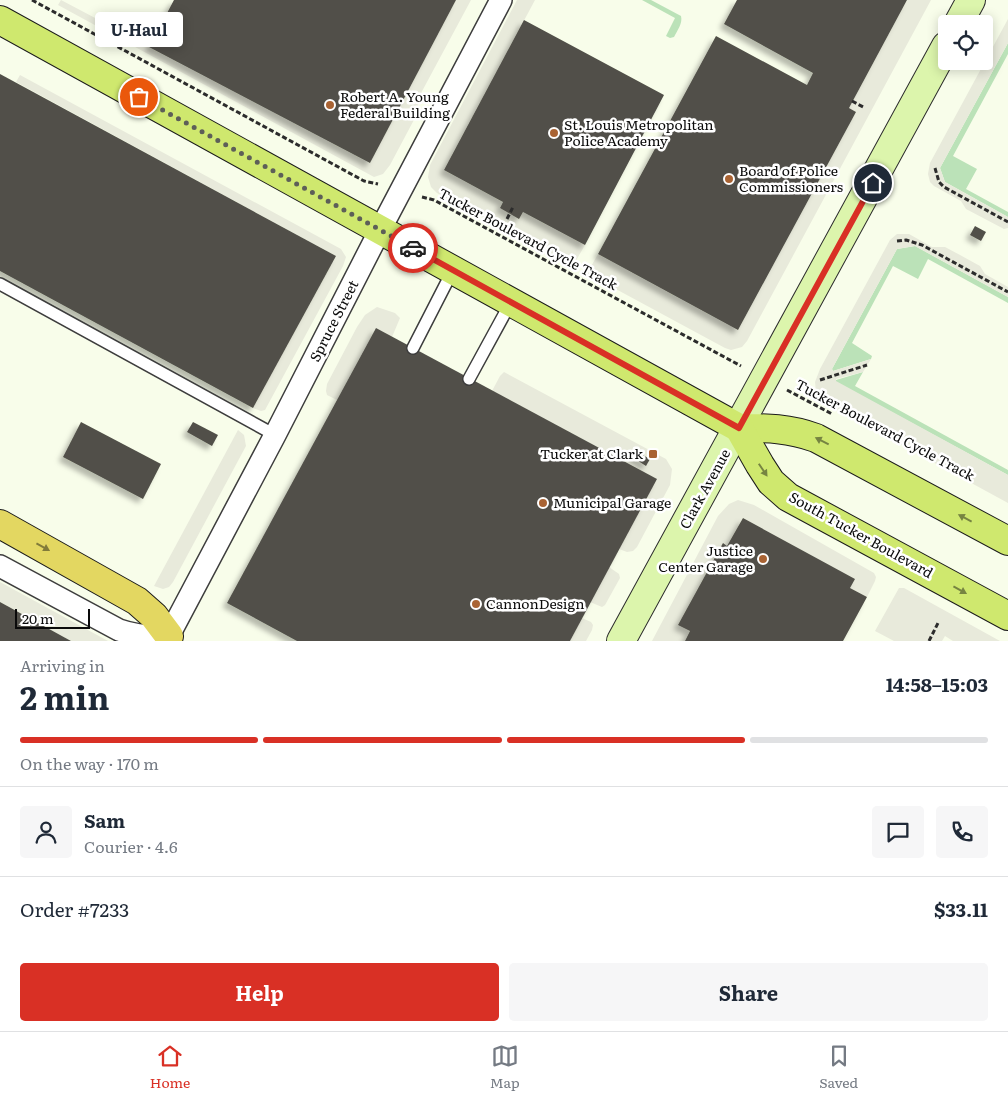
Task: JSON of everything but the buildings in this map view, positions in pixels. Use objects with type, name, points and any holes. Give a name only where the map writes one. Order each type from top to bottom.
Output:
[{"type":"highway","points":[[0,524],[137,601],[154,616],[170,639]]},
{"type":"main road","points":[[0,20],[739,428],[781,428],[816,438],[1008,541]]},
{"type":"main road","name":"South Tucker Boulevard","points":[[739,428],[771,482],[788,496],[1008,616]]},
{"type":"street","name":"Spruce Street","points":[[170,639],[380,230],[501,0]]},
{"type":"street","points":[[963,15],[971,0]]},
{"type":"street","name":"Clark Avenue","points":[[621,641],[938,61]]},
{"type":"street","points":[[0,566],[119,630],[134,635],[170,639]]},
{"type":"lane","points":[[413,348],[453,270]]},
{"type":"lane","points":[[0,284],[275,435]]},
{"type":"lane","points":[[470,379],[511,302]]},
{"type":"path","name":"Tucker Boulevard Cycle Track","points":[[32,0],[364,181],[434,200],[840,418]]},
{"type":"path","points":[[852,101],[865,108]]},
{"type":"path","points":[[935,168],[939,182],[944,187],[1008,222]]},
{"type":"path","points":[[507,219],[513,207]]},
{"type":"path","points":[[897,241],[906,240],[922,244],[1008,292]]},
{"type":"path","points":[[820,380],[867,365]]},
{"type":"path","points":[[929,641],[939,621]]},
{"type":"green space","points":[[642,0],[651,0],[681,16],[680,24],[674,37],[666,36],[675,18]]},
{"type":"green space","points":[[1008,43],[1008,54],[953,156],[977,169],[966,189],[1008,212],[1008,217],[945,182],[940,168]]},
{"type":"green space","points":[[915,246],[1008,297],[1008,303],[928,259],[918,279],[893,266],[852,343],[872,356],[871,359],[833,371],[832,369],[897,249]]},
{"type":"green space","points":[[863,372],[855,386],[1008,470],[1008,475],[836,382],[836,380]]},
{"type":"shaded area","points":[[61,0],[370,163],[456,0],[471,0],[420,95],[416,116],[390,165],[383,174],[374,177],[58,5]]},
{"type":"shaded area","points":[[517,0],[535,0],[444,170],[503,202],[500,208],[519,218],[523,212],[585,245],[574,264],[570,264],[437,193],[431,187],[428,177],[430,165]]},
{"type":"shaded area","points":[[907,0],[931,0],[747,341],[742,347],[731,350],[725,348],[588,274],[598,254],[738,330],[856,112],[849,108]]},
{"type":"shaded area","points":[[1008,19],[1008,43],[940,168],[945,182],[1008,217],[1008,228],[1004,229],[966,209],[961,201],[934,186],[930,182],[928,174],[930,163],[980,70],[993,70],[993,47]]},
{"type":"shaded area","points":[[20,75],[341,249],[346,257],[343,266],[265,410],[261,411],[253,408],[336,256],[16,82]]},
{"type":"shaded area","points":[[897,234],[909,234],[932,247],[945,247],[980,266],[985,274],[1008,287],[1008,297],[915,246],[897,249],[832,369],[833,371],[871,359],[863,372],[836,379],[836,381],[1008,475],[1008,503],[832,407],[824,402],[816,392],[815,382],[820,369],[890,240]]},
{"type":"shaded area","points":[[377,307],[395,313],[400,318],[392,337],[376,328],[337,400],[327,395],[327,384],[357,327],[365,315]]},
{"type":"shaded area","points":[[504,372],[666,459],[672,469],[670,485],[637,547],[633,551],[627,552],[619,549],[656,479],[492,391]]},
{"type":"shaded area","points":[[238,430],[244,435],[246,446],[173,582],[169,587],[163,589],[154,586]]},
{"type":"shaded area","points":[[738,500],[754,505],[874,573],[875,581],[867,597],[850,588],[854,579],[743,518],[727,546],[723,544],[679,625],[690,631],[685,641],[652,641],[718,516],[729,504]]},
{"type":"shaded area","points":[[609,567],[619,574],[620,578],[602,607],[590,602]]},
{"type":"shaded area","points":[[0,582],[108,641],[71,641],[0,602]]},
{"type":"shaded area","points":[[899,588],[904,588],[1000,641],[953,641],[945,636],[942,641],[894,641],[875,631]]},
{"type":"shaded area","points":[[582,618],[591,622],[593,625],[592,630],[586,641],[570,641]]},
{"type":"way so far","points":[[139,97],[413,248]]},
{"type":"place","name":"U-Haul","points":[[139,97]]},
{"type":"place","name":"Robert A. Young Federal Building","points":[[330,105]]},
{"type":"place","name":"St. Louis Metropolitan Police Academy","points":[[554,133]]},
{"type":"place","name":"Board of Police Commissioners","points":[[729,179]]},
{"type":"place","name":"Tucker at Clark","points":[[653,454]]},
{"type":"place","name":"Municipal Garage","points":[[543,503]]},
{"type":"place","name":"Justice Center Garage","points":[[763,559]]},
{"type":"place","name":"CannonDesign","points":[[476,604]]},
{"type":"route","points":[[413,248],[739,428],[873,183]]}]
